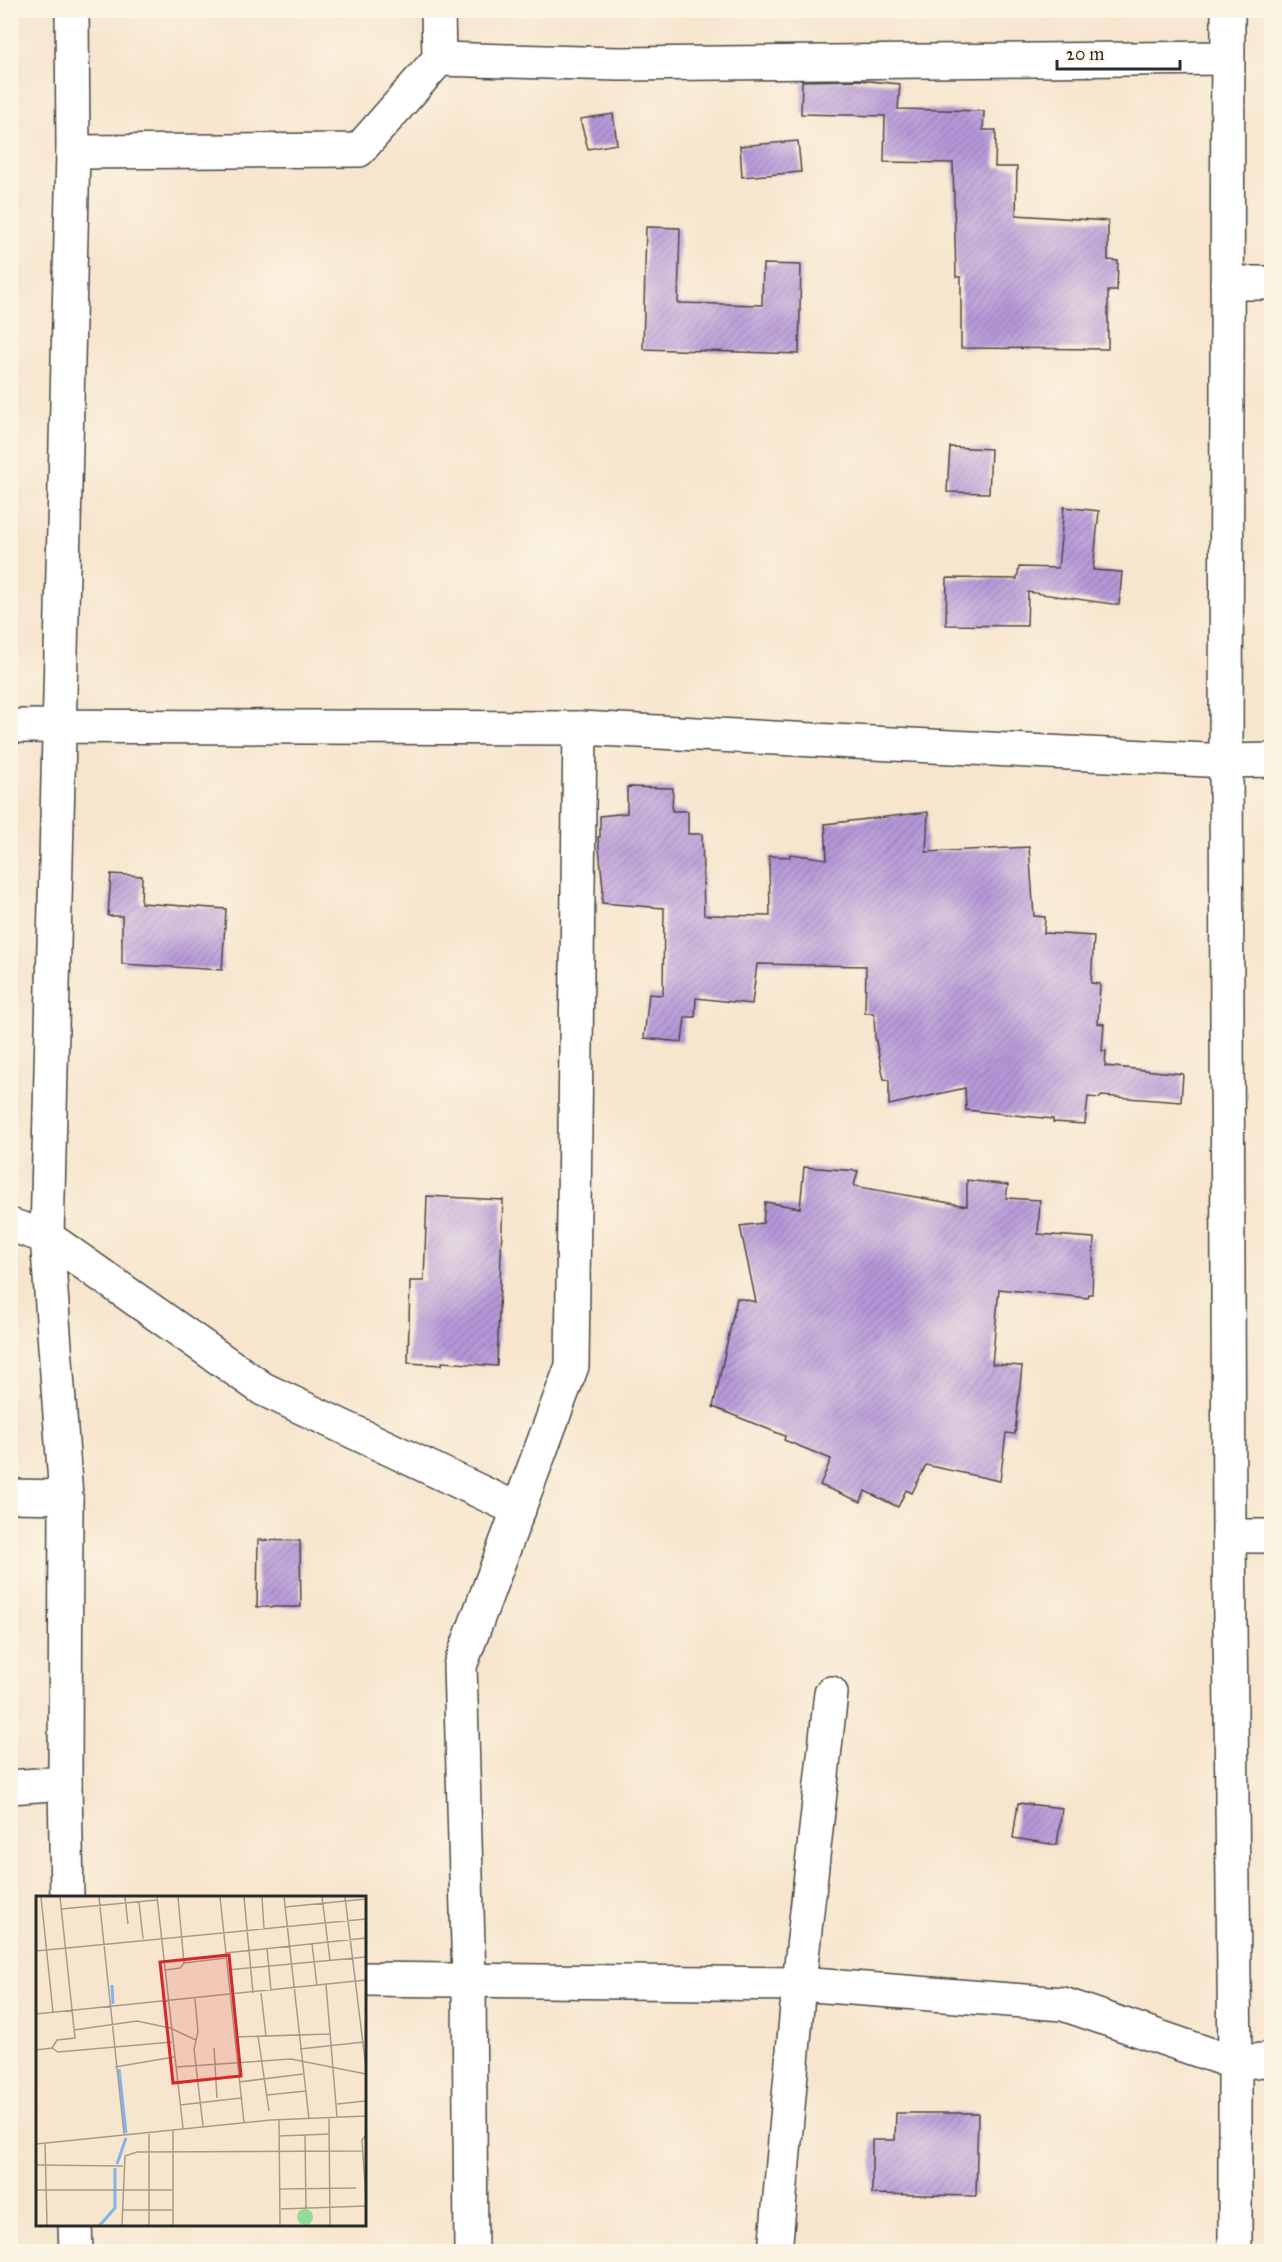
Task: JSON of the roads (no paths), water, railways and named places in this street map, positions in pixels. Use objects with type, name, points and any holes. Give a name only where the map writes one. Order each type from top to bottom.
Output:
[{"type":"street","points":[[67,1896],[64,1783],[66,1497],[47,1238],[73,152],[72,10]]},
{"type":"street","points":[[73,152],[359,150],[439,59],[438,10]]},
{"type":"street","points":[[1228,10],[1226,761],[1235,2252]]},
{"type":"street","points":[[439,59],[618,64],[1227,58]]},
{"type":"street","points":[[1227,283],[1272,284]]},
{"type":"street","points":[[10,726],[580,728],[1226,761],[1272,760]]},
{"type":"street","points":[[471,2252],[469,1980],[460,1666],[572,1366],[580,728]]},
{"type":"street","points":[[10,1225],[47,1238],[262,1389],[519,1510]]},
{"type":"street","points":[[10,1496],[66,1497]]},
{"type":"street","points":[[1229,1536],[1272,1536]]},
{"type":"street","points":[[775,2252],[799,1983],[831,1693]]},
{"type":"street","points":[[10,1787],[64,1783]]},
{"type":"street","points":[[366,1979],[799,1983],[1063,2004],[1235,2063],[1272,2059]]},
{"type":"street","points":[[75,2226],[76,2252]]}]
